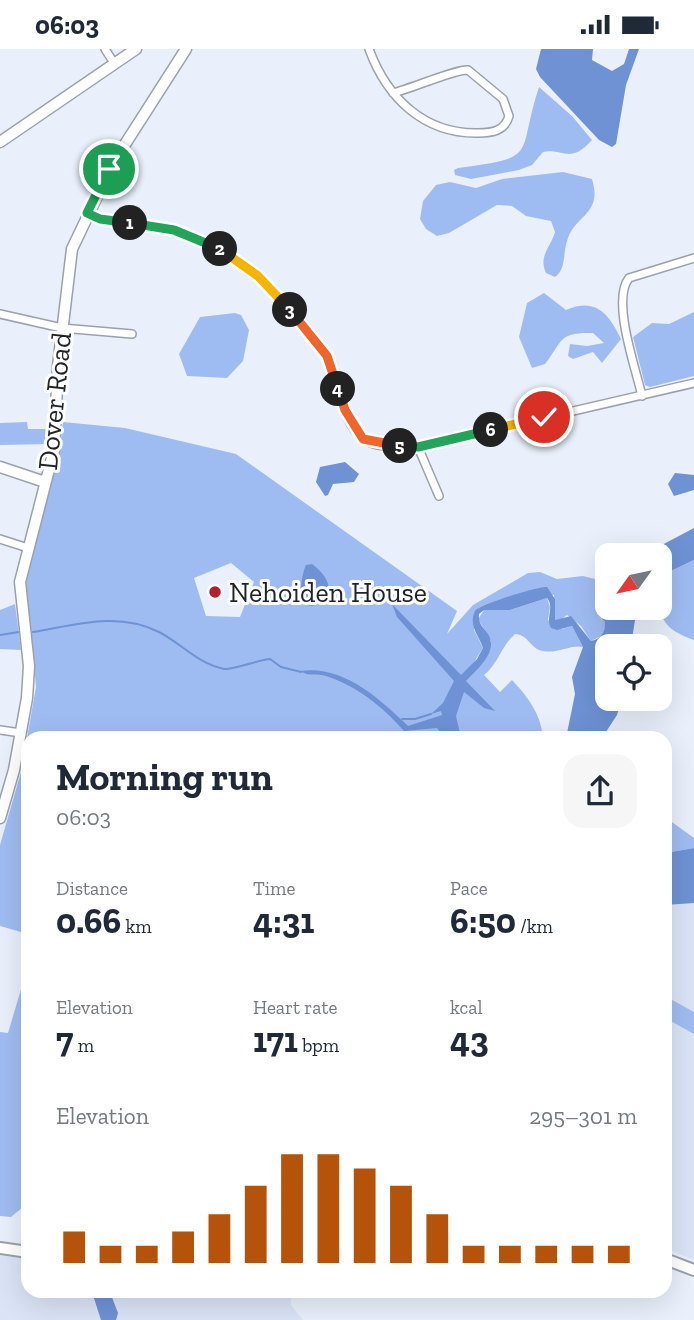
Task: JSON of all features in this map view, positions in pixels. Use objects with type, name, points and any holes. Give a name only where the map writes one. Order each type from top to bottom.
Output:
[{"type":"main road","points":[[0,1248],[21,1251]]},
{"type":"main road","points":[[672,1262],[694,1270]]},
{"type":"street","points":[[105,49],[114,63]]},
{"type":"street","points":[[0,142],[136,49]]},
{"type":"street","name":"Dover Road","points":[[21,731],[29,673],[19,588],[55,442],[62,328],[70,257],[87,213],[128,137],[186,49]]},
{"type":"street","points":[[369,49],[381,78],[393,93],[416,115],[453,132],[494,131],[505,125],[509,116],[503,99],[468,70],[393,93]]},
{"type":"street","points":[[87,213],[100,219],[174,230],[218,248],[258,276],[316,339],[327,356],[345,410],[363,439],[385,445],[418,447],[694,383]]},
{"type":"street","points":[[642,396],[621,306],[624,283],[629,278],[694,258]]},
{"type":"street","points":[[0,314],[62,328],[132,334]]},
{"type":"street","points":[[418,447],[439,496]]},
{"type":"street","points":[[0,467],[45,482]]},
{"type":"street","points":[[0,539],[27,548]]},
{"type":"street","points":[[0,730],[21,733]]},
{"type":"street","name":"Dover Road","points":[[0,818],[21,733]]},
{"type":"shaded area","points":[[541,49],[593,49],[592,60],[612,71],[624,64],[629,49],[639,49],[626,85],[616,144],[612,147],[599,140],[540,77],[536,69]]},
{"type":"shaded area","points":[[539,87],[572,116],[592,140],[572,154],[543,152],[532,165],[519,170],[471,179],[455,175],[454,170],[458,168],[502,161],[521,150]]},
{"type":"shaded area","points":[[563,172],[592,179],[594,200],[571,232],[563,266],[555,277],[546,273],[543,262],[555,232],[551,221],[526,216],[512,206],[497,205],[449,233],[437,236],[426,229],[420,219],[423,201],[436,185],[450,182],[476,188],[502,179]]},
{"type":"shaded area","points":[[544,293],[566,310],[576,306],[593,307],[612,322],[621,339],[602,363],[593,352],[573,359],[568,356],[570,344],[587,346],[604,343],[593,333],[582,333],[567,336],[545,364],[532,368],[519,337],[527,303]]},
{"type":"shaded area","points":[[694,312],[694,376],[650,387],[645,385],[633,337],[652,323],[669,324]]},
{"type":"shaded area","points":[[235,313],[241,315],[249,330],[243,361],[227,378],[187,376],[179,354],[200,317]]},
{"type":"shaded area","points":[[27,422],[28,429],[50,429],[49,444],[0,445],[0,423]]},
{"type":"shaded area","points":[[63,422],[125,428],[236,454],[457,611],[447,634],[473,605],[528,573],[540,572],[557,579],[583,576],[595,579],[595,620],[606,622],[603,634],[595,634],[595,639],[591,641],[581,626],[567,615],[559,621],[555,620],[554,595],[532,595],[502,600],[474,614],[474,630],[483,648],[473,664],[477,669],[491,641],[478,619],[484,610],[510,610],[547,598],[550,607],[548,620],[562,629],[572,626],[583,647],[543,651],[523,636],[515,634],[484,675],[500,692],[512,680],[533,706],[542,731],[28,731],[36,687],[26,580],[60,448]],"holes":[[[231,563],[254,582],[240,617],[206,616],[194,578]]]},
{"type":"shaded area","points":[[345,462],[359,474],[354,482],[333,484],[325,496],[316,482],[320,467]]},
{"type":"shaded area","points":[[675,473],[694,475],[694,490],[674,496],[668,484]]},
{"type":"shaded area","points":[[694,528],[694,560],[672,570],[672,543],[666,543]]},
{"type":"shaded area","points":[[694,560],[694,640],[672,629],[664,620],[672,620],[672,570]]},
{"type":"shaded area","points":[[312,564],[324,576],[329,589],[328,600],[312,606],[302,604],[301,584],[306,565]]},
{"type":"shaded area","points":[[541,587],[547,587],[555,599],[555,620],[571,616],[591,641],[595,640],[595,711],[618,711],[607,731],[567,731],[575,694],[572,677],[583,647],[572,626],[557,630],[551,628],[547,598],[510,610],[484,610],[479,614],[480,623],[488,634],[491,647],[481,666],[466,681],[495,711],[484,708],[464,692],[456,716],[459,731],[439,731],[437,728],[404,731],[359,691],[326,676],[300,671],[316,670],[345,678],[372,695],[408,726],[442,715],[441,711],[431,714],[443,703],[454,681],[397,617],[392,604],[461,675],[477,659],[483,648],[473,621],[475,611]]},
{"type":"shaded area","points":[[15,604],[21,650],[0,649],[0,610]]},
{"type":"shaded area","points":[[603,620],[635,620],[633,634],[602,634]]},
{"type":"shaded area","points":[[21,772],[21,932],[0,926],[0,845]]},
{"type":"shaded area","points":[[672,822],[694,838],[694,848],[672,852]]},
{"type":"shaded area","points":[[694,848],[694,903],[672,905],[672,852]]},
{"type":"shaded area","points":[[694,903],[694,1012],[672,1000],[672,904]]},
{"type":"shaded area","points":[[21,989],[21,1209],[11,1217],[0,1216],[0,1032],[8,1033]]},
{"type":"shaded area","points":[[672,1000],[694,1012],[694,1034],[672,1022]]},
{"type":"shaded area","points":[[672,1022],[694,1034],[694,1260],[672,1251]]},
{"type":"shaded area","points":[[0,1255],[21,1258],[21,1298],[291,1298],[291,1305],[303,1320],[0,1320]]},
{"type":"shaded area","points":[[94,1298],[112,1298],[118,1313],[116,1320],[101,1320]]},
{"type":"waterway","points":[[33,632],[96,621],[128,622],[159,632],[198,658],[224,669],[270,659],[281,667],[301,672]]},
{"type":"waterway","points":[[0,635],[19,632]]},
{"type":"waterway","points":[[402,719],[415,719],[431,714]]},
{"type":"place","name":"Nehoiden House","points":[[215,592]]},
{"type":"route","points":[[109,169],[87,213],[100,219],[160,227],[190,235],[218,248],[258,276],[304,324],[327,356],[345,410],[363,439],[385,445],[418,447],[544,417]]}]
